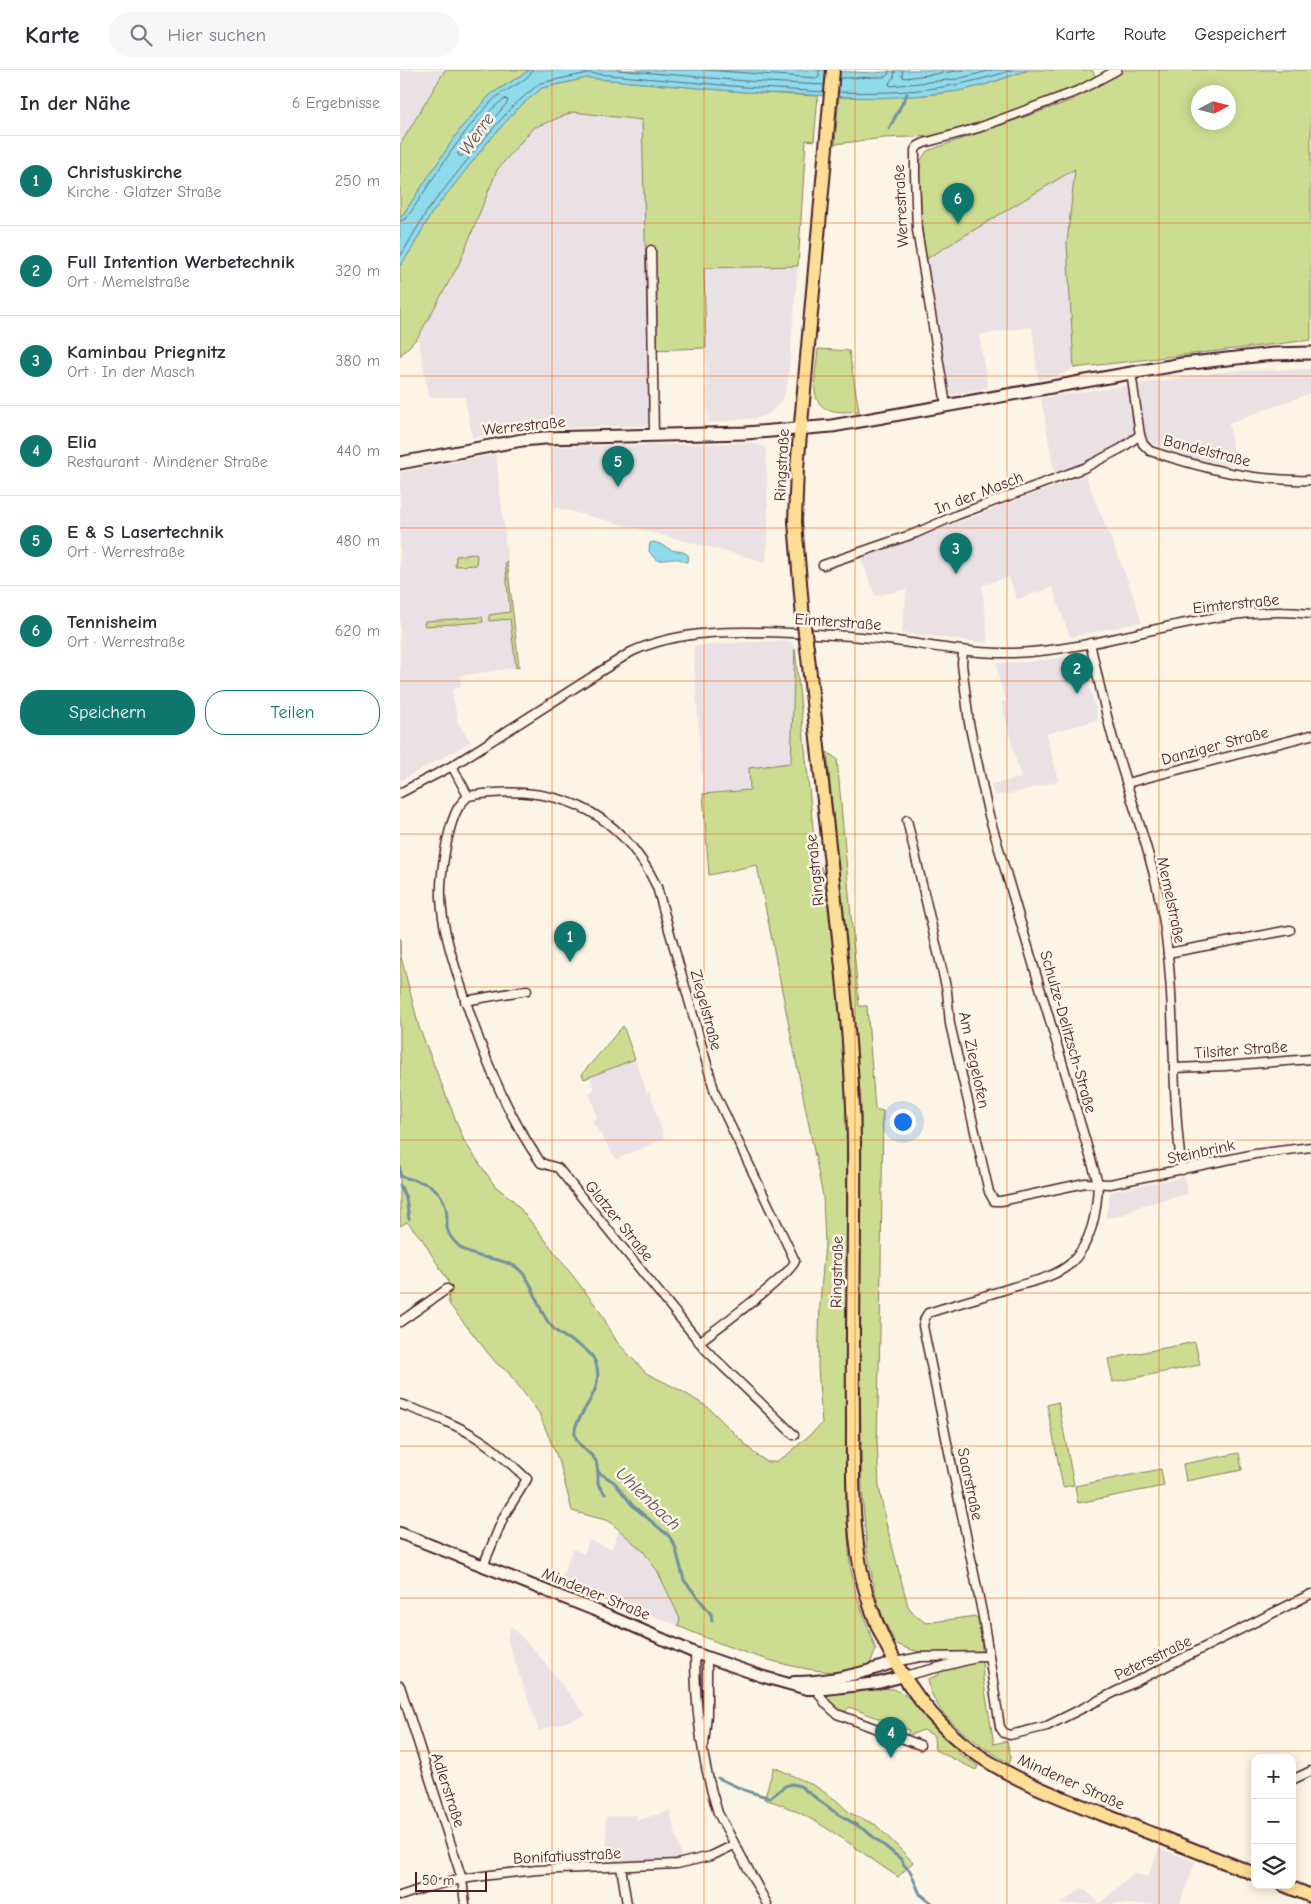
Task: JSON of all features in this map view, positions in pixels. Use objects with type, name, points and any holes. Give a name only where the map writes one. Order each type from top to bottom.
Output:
[{"type":"main road","name":"Ringstraße","points":[[833,70],[799,430],[795,522],[803,618],[845,993],[853,1086],[853,1421],[859,1560],[876,1624],[896,1662]]},
{"type":"main road","name":"Werrestraße","points":[[400,463],[522,440],[799,430],[832,426],[1131,372],[1227,358],[1311,353]]},
{"type":"main road","name":"Mindener Straße","points":[[896,1662],[926,1707],[946,1729],[978,1755],[1021,1779],[1065,1799],[1251,1872]]},
{"type":"main road","points":[[1294,1889],[1311,1896]]},
{"type":"street","name":"Werrestraße","points":[[946,406],[920,256],[914,175],[918,146],[978,128],[1080,90],[1117,70]]},
{"type":"street","points":[[651,250],[654,435]]},
{"type":"street","name":"Bandelstraße","points":[[1131,372],[1140,435],[1143,444],[1150,450],[1204,467],[1264,478],[1311,480]]},
{"type":"street","name":"In der Masch","points":[[823,565],[916,533],[957,515],[1084,468],[1122,448],[1140,435]]},
{"type":"street","name":"Eimterstraße","points":[[400,793],[452,766],[631,652],[658,641],[728,632],[808,633],[860,636],[997,654],[1028,652],[1090,643],[1234,615],[1283,612],[1311,614]]},
{"type":"street","name":"Memelstraße","points":[[1090,643],[1106,713],[1156,886],[1168,953],[1176,1116],[1182,1170]]},
{"type":"street","name":"Schulze-Delitzsch-Straße","points":[[925,1318],[928,1313],[1036,1280],[1059,1271],[1069,1264],[1088,1238],[1093,1225],[1097,1204],[1098,1183],[988,812],[969,724],[962,664],[963,651]]},
{"type":"street","name":"Danziger Straße","points":[[1126,783],[1311,735]]},
{"type":"street","points":[[452,766],[468,796]]},
{"type":"street","name":"Ziegelstraße","points":[[468,796],[498,793],[542,794],[566,801],[589,811],[616,830],[626,841],[639,856],[657,888],[714,1092],[795,1261],[794,1265],[740,1311],[699,1342]]},
{"type":"street","name":"Glatzer Straße","points":[[468,796],[458,808],[452,824],[441,876],[441,896],[449,948],[480,1042],[500,1090],[541,1163],[558,1168],[699,1342],[794,1435]]},
{"type":"street","name":"Am Ziegelofen","points":[[907,820],[947,991],[950,1024],[991,1198],[994,1201],[1001,1201],[1085,1182],[1098,1183]]},
{"type":"street","points":[[1168,953],[1290,930]]},
{"type":"street","points":[[466,1001],[527,990]]},
{"type":"street","name":"Tilsiter Straße","points":[[1174,1068],[1311,1060]]},
{"type":"street","name":"Steinbrink","points":[[1098,1183],[1110,1184],[1255,1154],[1311,1147]]},
{"type":"street","points":[[400,1322],[447,1289]]},
{"type":"street","name":"Saarstraße","points":[[925,1318],[923,1326],[981,1607],[1000,1727],[1004,1733]]},
{"type":"street","points":[[400,1404],[454,1425],[479,1438],[527,1479],[504,1516],[483,1566]]},
{"type":"street","name":"Mindener Straße","points":[[400,1533],[695,1653],[781,1682],[808,1689],[816,1689],[878,1683],[904,1676]]},
{"type":"street","name":"Petersstraße","points":[[1004,1733],[1010,1735],[1047,1726],[1311,1594]]},
{"type":"street","points":[[695,1653],[698,1730],[713,1798],[718,1813],[734,1845],[767,1904]]},
{"type":"street","points":[[896,1662],[920,1657],[989,1656]]},
{"type":"street","points":[[904,1676],[989,1656]]},
{"type":"street","points":[[703,1747],[708,1714],[707,1657]]},
{"type":"street","name":"Mindener Straße","points":[[781,1682],[810,1682],[841,1678],[861,1674],[896,1662]]},
{"type":"street","name":"Adlerstraße","points":[[400,1686],[462,1879],[465,1904]]},
{"type":"street","points":[[816,1689],[826,1704],[837,1714],[920,1745]]},
{"type":"street","points":[[1296,1778],[1311,1771]]},
{"type":"street","name":"Bonifatiusstraße","points":[[400,1896],[462,1879],[537,1870],[678,1864],[710,1856],[734,1845]]},
{"type":"street","points":[[622,1867],[627,1904]]},
{"type":"shaded area","points":[[400,70],[445,70],[400,145]]},
{"type":"shaded area","points":[[573,112],[642,120],[650,425],[557,428],[472,438],[465,397],[429,397],[418,337],[459,264],[497,170],[533,128]]},
{"type":"shaded area","points":[[1075,169],[1067,243],[1074,368],[1063,374],[1038,380],[1032,327],[979,335],[988,388],[949,395],[926,259]]},
{"type":"shaded area","points":[[798,266],[788,381],[781,401],[769,414],[758,418],[708,423],[703,268]]},
{"type":"shaded area","points":[[1311,369],[1311,393],[1229,423],[1235,466],[1185,457],[1147,441],[1146,437],[1132,438],[1079,465],[1054,472],[1041,398],[1219,372]]},
{"type":"shaded area","points":[[755,443],[766,448],[768,526],[766,562],[554,507],[549,447]]},
{"type":"shaded area","points":[[496,454],[519,667],[460,676],[461,687],[452,690],[458,723],[471,742],[400,781],[400,472]]},
{"type":"shaded area","points":[[1085,475],[1130,586],[1142,622],[1070,637],[1052,587],[1017,600],[1009,577],[982,585],[988,643],[902,633],[907,589],[875,596],[861,558]]},
{"type":"shaded area","points":[[791,641],[795,649],[791,763],[749,768],[750,790],[703,794],[693,646]]},
{"type":"shaded area","points":[[1082,655],[1098,720],[1046,734],[1059,781],[994,796],[991,784],[1021,778],[1001,702],[1006,701],[998,676],[997,663],[1027,662]]},
{"type":"shaded area","points":[[635,1059],[647,1093],[650,1092],[664,1139],[616,1159],[592,1121],[597,1117],[589,1093],[594,1089],[590,1076]]},
{"type":"shaded area","points":[[1184,1177],[1188,1194],[1143,1205],[1123,1215],[1105,1218],[1110,1194],[1114,1191]]},
{"type":"shaded area","points":[[619,1530],[644,1552],[658,1572],[680,1619],[678,1626],[561,1579],[573,1549],[584,1554],[589,1540],[612,1549]]},
{"type":"shaded area","points":[[511,1626],[535,1651],[586,1715],[539,1731],[507,1639]]},
{"type":"shaded area","points":[[670,1811],[682,1858],[608,1862],[605,1817],[636,1815],[637,1820]]},
{"type":"shaded area","points":[[1159,1848],[1195,1862],[1180,1904],[1060,1904],[1082,1888],[1100,1903],[1134,1873],[1148,1877]]},
{"type":"green space","points":[[445,70],[530,70],[491,94],[461,128],[400,219],[400,145]]},
{"type":"green space","points":[[1028,70],[1092,70],[1096,77],[1066,93],[985,123],[937,136],[884,138],[835,144],[839,97],[898,97],[958,91],[985,85]]},
{"type":"green space","points":[[1123,70],[1311,70],[1311,340],[1074,368],[1067,243],[1075,169],[926,259],[922,228],[919,163],[927,151],[1073,100],[1100,81]]},
{"type":"green space","points":[[587,78],[744,92],[818,96],[814,141],[806,140],[798,266],[704,268],[706,348],[648,350],[642,120],[573,112],[533,128],[497,170],[459,264],[418,337],[400,356],[400,266],[431,214],[487,143],[517,109],[542,88]]},
{"type":"green space","points":[[818,349],[849,351],[859,411],[841,412],[829,410],[821,405],[816,398],[815,377]]},
{"type":"green space","points":[[477,555],[476,565],[455,566],[456,556]]},
{"type":"green space","points":[[507,561],[519,667],[516,668],[510,619],[489,621],[489,615],[510,612],[505,562]]},
{"type":"green space","points":[[482,617],[483,622],[425,626],[424,624],[425,621]]},
{"type":"green space","points":[[795,649],[816,858],[824,874],[841,1022],[847,1118],[846,1505],[850,1565],[856,1594],[876,1650],[869,1666],[842,1672],[801,1668],[737,1650],[678,1626],[680,1619],[658,1572],[644,1552],[609,1521],[572,1511],[560,1464],[539,1413],[508,1372],[496,1363],[449,1304],[448,1281],[422,1239],[407,1222],[400,1226],[400,953],[419,1027],[464,1141],[495,1186],[513,1200],[536,1228],[599,1310],[617,1342],[646,1373],[680,1390],[709,1408],[754,1453],[767,1462],[775,1462],[787,1455],[822,1424],[818,1367],[820,1303],[825,1243],[823,1196],[757,865],[709,875],[703,794],[750,790],[749,768],[791,763]]},
{"type":"green space","points":[[827,752],[837,759],[859,1006],[867,1006],[875,1109],[883,1111],[877,1440],[879,1487],[886,1523],[908,1606],[916,1616],[926,1623],[975,1616],[978,1619],[981,1635],[983,1678],[994,1744],[1007,1741],[1011,1758],[1009,1764],[959,1729],[938,1706],[928,1679],[939,1675],[935,1652],[925,1653],[908,1649],[895,1643],[883,1618],[875,1592],[867,1550],[862,1492],[859,1318],[861,1104]]},
{"type":"green space","points":[[623,1026],[635,1059],[584,1079],[582,1074]]},
{"type":"green space","points":[[1195,1342],[1200,1365],[1113,1382],[1108,1359]]},
{"type":"green space","points":[[1058,1402],[1074,1485],[1063,1487],[1047,1405]]},
{"type":"green space","points":[[1239,1453],[1242,1470],[1186,1481],[1183,1464]]},
{"type":"green space","points":[[1161,1469],[1164,1486],[1078,1503],[1075,1486]]},
{"type":"green space","points":[[873,1688],[894,1689],[910,1699],[957,1747],[957,1752],[978,1766],[976,1770],[935,1750],[934,1736],[924,1730],[907,1736],[909,1730],[849,1707],[845,1712],[836,1709],[827,1700],[827,1693]]},
{"type":"green space","points":[[774,1767],[815,1786],[836,1800],[850,1813],[876,1825],[913,1862],[898,1877],[817,1822],[782,1805],[764,1799]]},
{"type":"water","name":"Werre","points":[[530,70],[811,70],[874,73],[908,70],[1028,70],[984,85],[959,91],[875,98],[744,92],[587,78],[542,88],[517,109],[487,143],[431,214],[400,266],[400,219],[461,128],[491,94]]},
{"type":"water","points":[[653,542],[672,550],[684,552],[688,555],[689,559],[687,562],[676,559],[657,560],[649,551],[650,543]]},
{"type":"waterway","points":[[889,129],[907,94]]},
{"type":"waterway","points":[[400,1168],[400,1176]]},
{"type":"waterway","name":"Uhlenbach","points":[[400,1176],[422,1182],[434,1188],[445,1204],[447,1230],[456,1243],[477,1256],[509,1263],[516,1267],[528,1280],[547,1321],[553,1328],[589,1352],[596,1364],[597,1385],[575,1427],[576,1438],[596,1461],[598,1472],[614,1482],[633,1506],[669,1536],[675,1546],[684,1580],[711,1614],[712,1621]]},
{"type":"waterway","points":[[400,1185],[406,1198],[409,1219]]},
{"type":"waterway","points":[[598,1472],[598,1484],[605,1494]]},
{"type":"waterway","points":[[718,1778],[744,1790],[770,1798],[785,1786],[792,1784],[800,1786],[832,1810],[866,1831],[902,1860],[910,1871],[920,1894],[933,1904]]},
{"type":"place","name":"Tennisheim","points":[[958,224]]},
{"type":"place","name":"E & S Lasertechnik","points":[[618,487]]},
{"type":"place","name":"Kaminbau Priegnitz","points":[[956,574]]},
{"type":"place","name":"Full Intention Werbetechnik","points":[[1077,694]]},
{"type":"place","name":"Christuskirche","points":[[570,962]]},
{"type":"place","name":"Elia","points":[[891,1758]]}]
